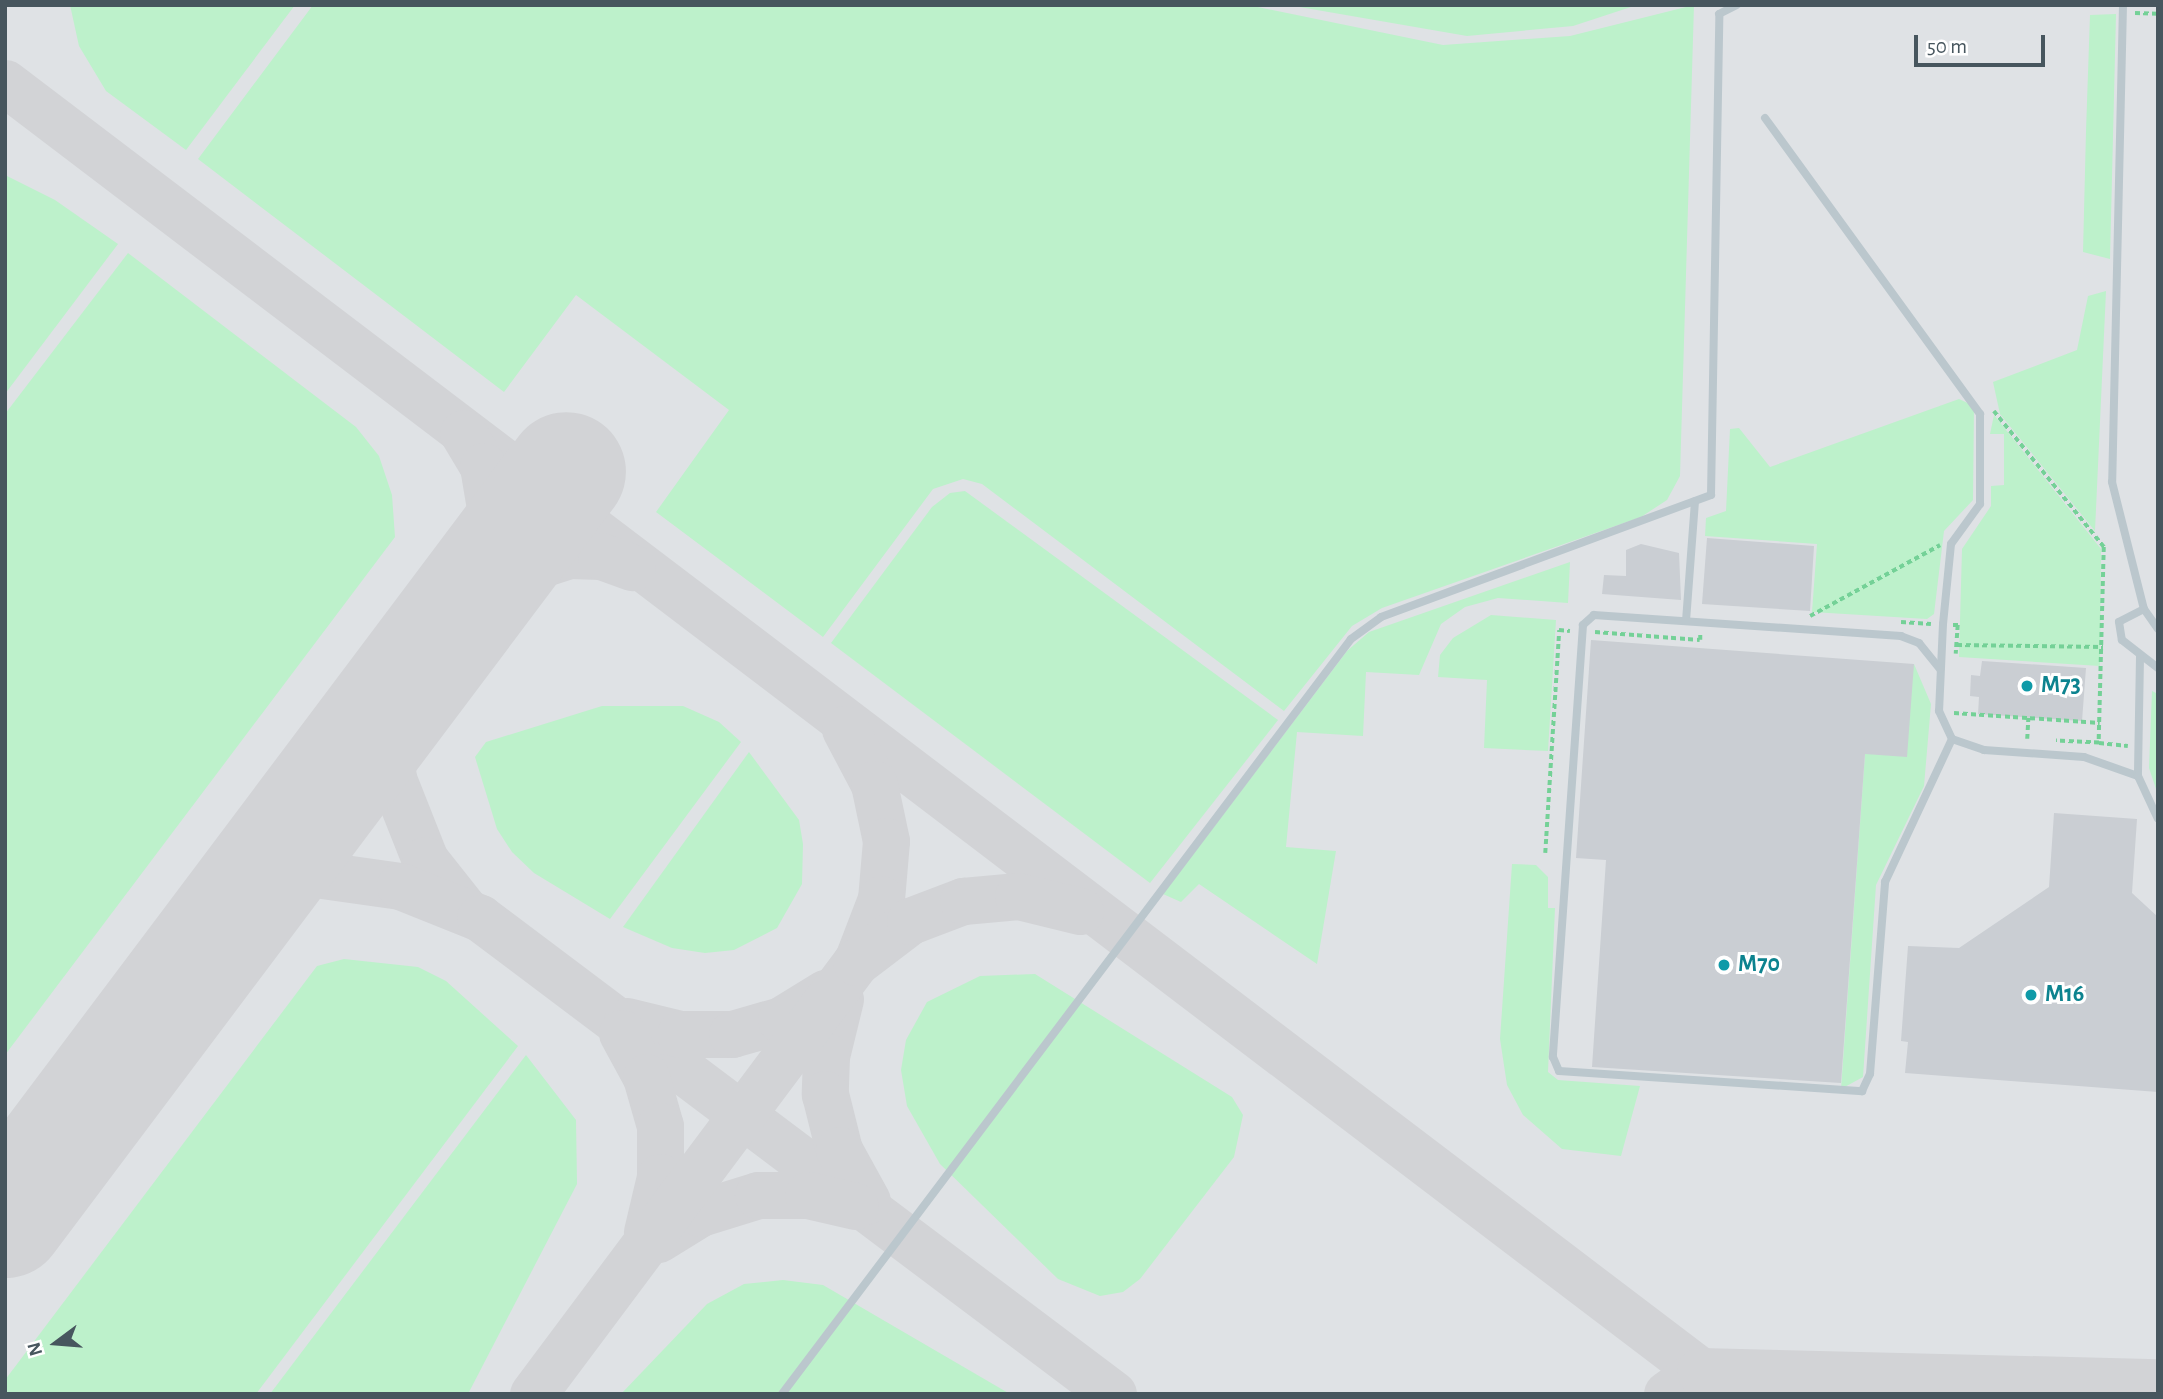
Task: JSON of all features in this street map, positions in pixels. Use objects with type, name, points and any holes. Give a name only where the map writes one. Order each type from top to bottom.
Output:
[{"type":"lane","points":[[782,1394],[1351,639],[1381,617],[1711,495],[1719,10],[1737,5]]},
{"type":"lane","points":[[2123,9],[2112,482],[2144,609],[2158,629]]},
{"type":"lane","points":[[1765,118],[1980,414],[1980,504],[1951,544],[1942,624],[1939,711],[1952,739],[1984,750],[2084,757],[2137,776]]},
{"type":"lane","points":[[1686,621],[1695,501]]},
{"type":"lane","points":[[2144,609],[2119,622],[2122,640],[2140,657],[2158,668]]},
{"type":"lane","points":[[1940,669],[1919,643],[1901,636],[1594,615],[1583,632],[1553,1057],[1567,1075],[1863,1091],[1870,1074],[1885,882],[1952,739]]},
{"type":"lane","points":[[2140,657],[2137,776],[2158,819]]},
{"type":"path","points":[[2123,9],[2158,13]]},
{"type":"path","points":[[1994,411],[2104,547],[2099,743]]},
{"type":"path","points":[[1810,616],[1951,544]]},
{"type":"path","points":[[1796,615],[1823,617]]},
{"type":"path","points":[[1889,621],[1958,625],[1956,658]]},
{"type":"path","points":[[1545,853],[1559,630],[1700,640],[1701,622]]},
{"type":"path","points":[[1957,645],[2103,647]]},
{"type":"path","points":[[1959,723],[1953,710],[2100,723]]},
{"type":"path","points":[[2027,739],[2028,718]]},
{"type":"path","points":[[2013,738],[2039,739]]},
{"type":"path","points":[[2051,740],[2138,747]]},
{"type":"shaded area","points":[[5,5],[2158,5],[2158,1394],[5,1394]]},
{"type":"green space","points":[[70,5],[295,5],[186,150],[106,91],[79,46]]},
{"type":"green space","points":[[313,5],[1248,5],[1443,45],[1570,36],[1694,5],[1680,476],[1667,500],[1641,517],[1382,608],[1352,626],[1284,711],[982,484],[963,479],[933,489],[823,637],[656,512],[729,410],[576,295],[504,392],[198,159]]},
{"type":"green space","points":[[1288,5],[1637,5],[1573,26],[1467,36]]},
{"type":"green space","points":[[2116,14],[2110,259],[2083,252],[2090,15]]},
{"type":"green space","points":[[5,175],[55,200],[118,244],[5,394]]},
{"type":"green space","points":[[128,253],[356,427],[379,456],[392,495],[395,537],[5,1055],[5,414]]},
{"type":"green space","points":[[2106,291],[2095,531],[2000,414],[1993,382],[2077,350],[2088,296]]},
{"type":"green space","points":[[1959,399],[1974,406],[1973,500],[1944,531],[1934,614],[1927,619],[1812,612],[1817,544],[1705,536],[1706,518],[1726,511],[1730,429],[1739,428],[1770,467]]},
{"type":"green space","points":[[1994,415],[2101,549],[2100,666],[1959,657],[1962,549],[1991,506],[1991,486],[2004,485],[2004,434],[1990,434]]},
{"type":"green space","points":[[965,491],[1278,720],[1150,883],[831,643],[932,507],[950,493]]},
{"type":"green space","points":[[1570,562],[1568,603],[1498,598],[1465,607],[1441,624],[1419,675],[1366,672],[1363,736],[1297,732],[1286,847],[1336,851],[1317,964],[1199,884],[1181,902],[1163,894],[1347,651],[1369,632]]},
{"type":"green space","points":[[1491,615],[1556,620],[1548,751],[1484,748],[1487,680],[1438,677],[1440,655],[1453,638]]},
{"type":"green space","points":[[1914,664],[1931,704],[1924,786],[1876,885],[1863,1077],[1841,1089],[1865,754]]},
{"type":"green space","points":[[2152,691],[2158,694],[2158,795],[2149,768]]},
{"type":"green space","points":[[602,706],[683,706],[719,722],[741,742],[610,919],[534,873],[512,852],[497,829],[475,757],[486,742]]},
{"type":"green space","points":[[749,752],[799,820],[803,844],[802,884],[777,928],[734,950],[705,953],[672,948],[623,927]]},
{"type":"green space","points":[[1512,864],[1536,865],[1548,877],[1548,908],[1555,908],[1548,1072],[1558,1080],[1640,1086],[1621,1156],[1562,1149],[1523,1115],[1507,1085],[1500,1039]]},
{"type":"green space","points":[[344,959],[418,967],[446,981],[518,1046],[256,1394],[5,1394],[5,1380],[317,966]]},
{"type":"green space","points":[[1035,974],[1232,1097],[1243,1115],[1234,1157],[1140,1279],[1123,1292],[1100,1296],[1058,1279],[940,1164],[907,1106],[901,1070],[906,1040],[927,1002],[980,976]]},
{"type":"green space","points":[[526,1055],[576,1120],[577,1184],[468,1394],[270,1394]]},
{"type":"green space","points":[[783,1280],[823,1285],[1010,1394],[621,1394],[707,1304],[744,1284]]},
{"type":"building","points":[[1707,538],[1814,546],[1810,611],[1702,604]]},
{"type":"building","points":[[1641,544],[1679,553],[1681,600],[1602,594],[1604,575],[1626,576],[1626,550]]},
{"type":"building","name":"M70","points":[[1591,640],[1914,664],[1907,757],[1865,754],[1841,1083],[1592,1067],[1606,860],[1576,858]]},
{"type":"building","name":"M73","points":[[1982,661],[2086,668],[2082,721],[1978,714],[1979,697],[1970,696],[1971,675],[1980,676]]},
{"type":"building","name":"M16","points":[[2054,813],[2137,819],[2132,893],[2158,917],[2158,1092],[1905,1073],[1908,1042],[1901,1041],[1908,946],[1959,948],[2049,887]]},
{"type":"taxiway","points":[[5,83],[1700,1371]]},
{"type":"taxiway","points":[[463,433],[483,466],[491,514],[486,559],[467,600]]},
{"type":"taxiway","points":[[467,600],[520,571],[569,555],[601,556],[632,567]]},
{"type":"taxiway","points":[[402,688],[389,736],[393,779],[425,860],[464,909]]},
{"type":"taxiway","points":[[845,729],[874,784],[886,841],[881,899],[858,959]]},
{"type":"taxiway","points":[[237,911],[279,880],[315,874],[400,886],[480,918],[1113,1394]]},
{"type":"taxiway","points":[[533,1394],[856,962],[910,921],[963,901],[1018,896],[1080,911]]},
{"type":"taxiway","points":[[627,1021],[680,1034],[732,1034],[781,1020],[825,993]]},
{"type":"taxiway","points":[[840,999],[826,1056],[825,1094],[839,1150],[867,1201]]},
{"type":"taxiway","points":[[622,1033],[646,1077],[660,1126],[660,1177],[647,1232]]},
{"type":"taxiway","points":[[658,1239],[700,1213],[758,1195],[808,1195],[855,1206]]},
{"type":"taxiway","points":[[1667,1394],[1700,1371],[2158,1382]]},
{"type":"runway","points":[[5,1218],[566,471]]},
{"type":"place","name":"M73","points":[[2027,686]]},
{"type":"place","name":"M70","points":[[1724,965]]},
{"type":"place","name":"M16","points":[[2031,995]]}]
